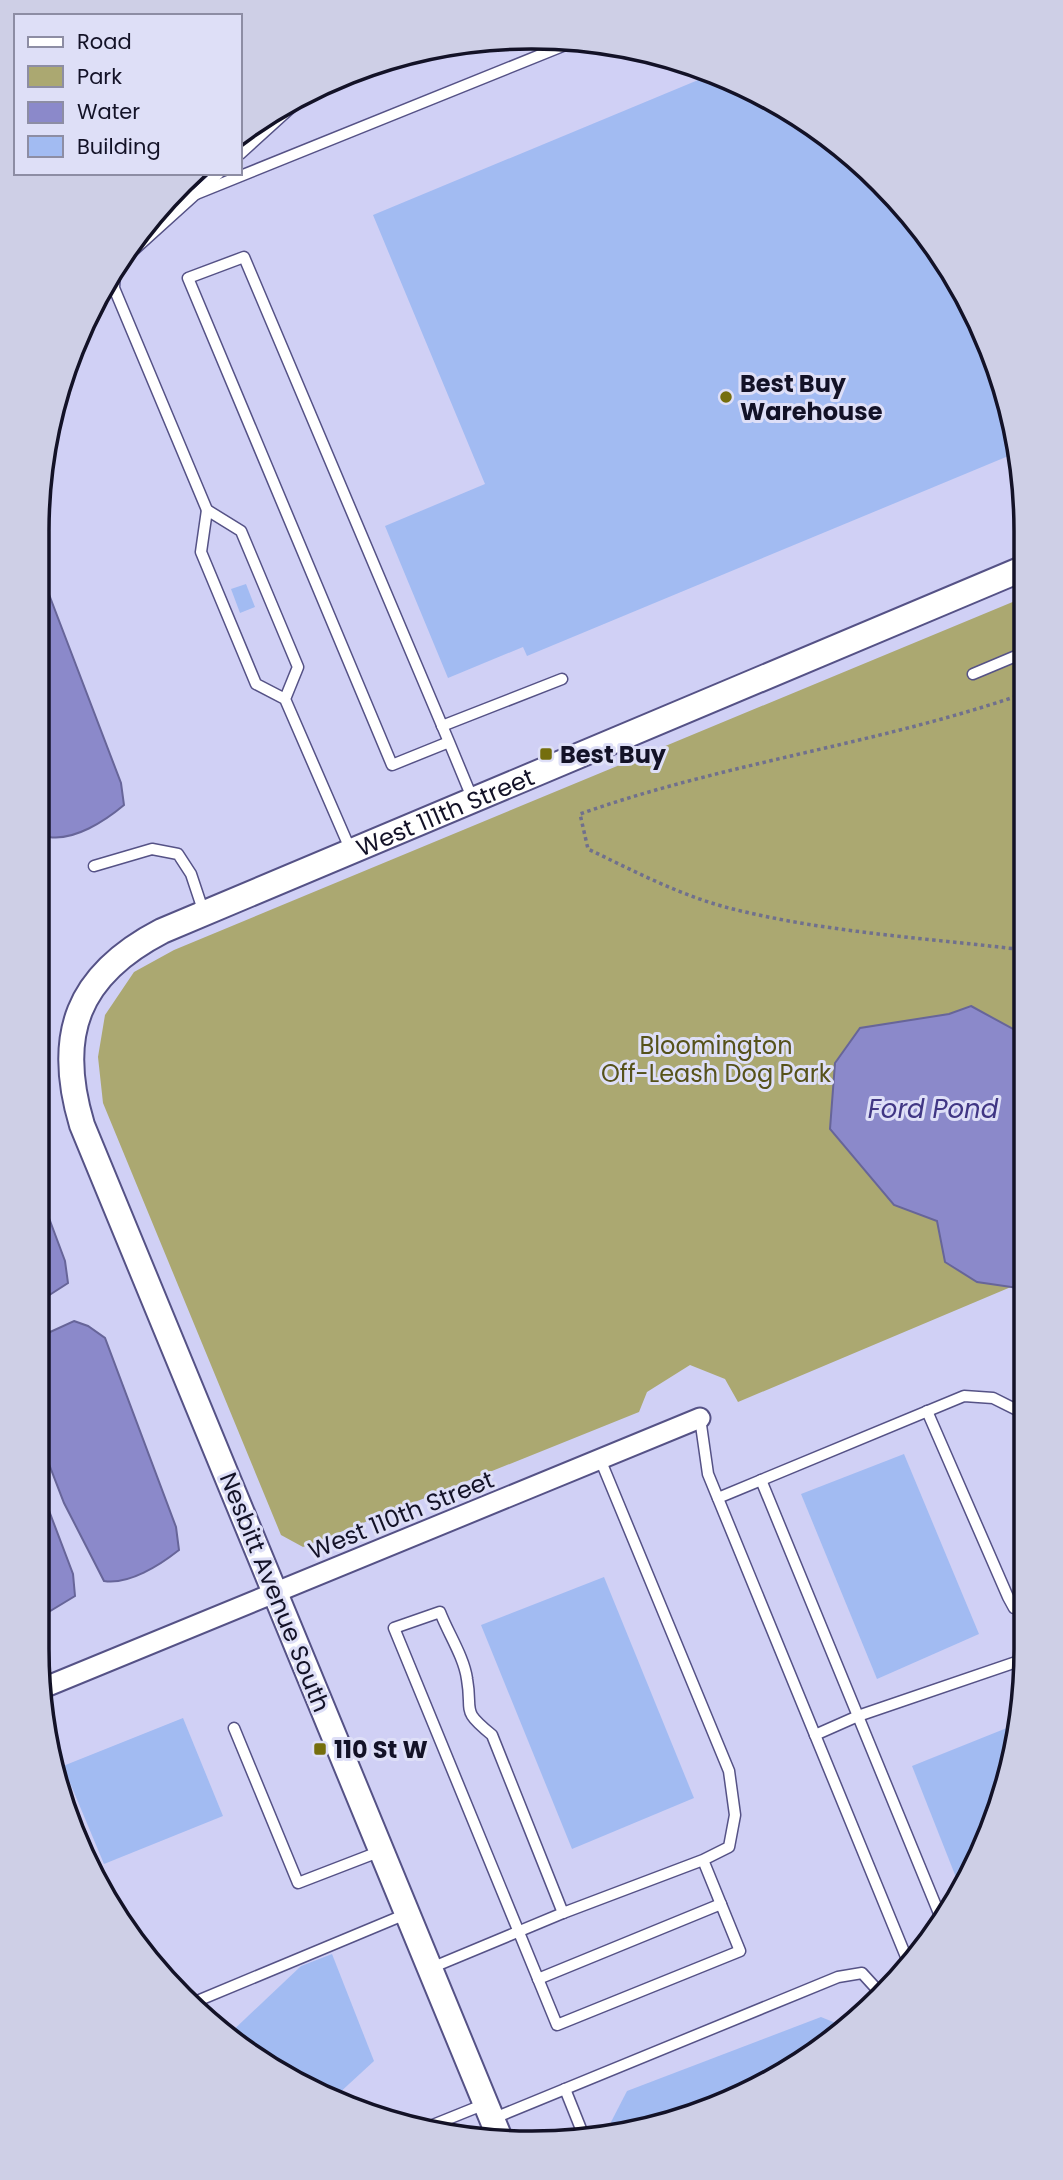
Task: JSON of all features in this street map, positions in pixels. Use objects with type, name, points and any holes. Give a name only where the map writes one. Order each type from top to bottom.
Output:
[{"type":"street","name":"West 111th Street","points":[[82,1125],[73,1094],[69,1060],[75,1026],[87,996],[106,969],[132,946],[204,913],[1014,572]]},
{"type":"street","name":"Nesbitt Avenue South","points":[[82,1125],[492,2119]]},
{"type":"street","name":"West 110th Street","points":[[50,1685],[700,1418]]},
{"type":"lane","points":[[196,194],[553,50]]},
{"type":"lane","points":[[242,152],[271,125]]},
{"type":"lane","points":[[154,232],[217,175]]},
{"type":"lane","points":[[449,742],[392,765],[188,278],[244,257],[449,742],[473,800]]},
{"type":"lane","points":[[114,289],[207,510],[201,552],[256,684],[285,699],[351,851]]},
{"type":"lane","points":[[207,510],[241,531],[298,667],[285,699]]},
{"type":"lane","points":[[973,674],[1014,657]]},
{"type":"lane","points":[[442,726],[562,679]]},
{"type":"lane","points":[[94,866],[152,849],[160,848],[178,854],[191,874],[204,913]]},
{"type":"lane","points":[[718,1498],[964,1396],[993,1398],[1014,1408]]},
{"type":"lane","points":[[927,1411],[1014,1608]]},
{"type":"lane","points":[[700,1418],[708,1474],[905,1954]]},
{"type":"lane","points":[[430,1968],[563,1913],[703,1860],[729,1847],[735,1815],[729,1772],[600,1459]]},
{"type":"lane","points":[[761,1480],[937,1909]]},
{"type":"lane","points":[[563,1913],[492,1735],[474,1721],[467,1704],[467,1678],[440,1612],[394,1628],[557,2025],[740,1951],[703,1860]]},
{"type":"lane","points":[[815,1735],[858,1716],[1014,1664]]},
{"type":"lane","points":[[234,1728],[298,1883],[381,1850]]},
{"type":"lane","points":[[538,1979],[721,1904]]},
{"type":"lane","points":[[201,2000],[407,1913]]},
{"type":"lane","points":[[454,2125],[492,2119],[838,1977],[862,1973],[875,1988]]},
{"type":"lane","points":[[565,2089],[581,2128]]},
{"type":"path","points":[[1014,697],[955,717],[639,793],[580,814],[588,849],[650,880],[735,910],[851,931],[1014,949]]},
{"type":"green space","name":"Bloomington Off-Leash Dog Park","points":[[1014,601],[1014,1286],[738,1402],[725,1379],[690,1365],[647,1392],[639,1412],[303,1547],[281,1535],[103,1103],[98,1057],[105,1015],[134,972],[174,950]]},
{"type":"water","points":[[49,594],[121,783],[124,805],[79,833],[49,837]]},
{"type":"water","name":"Ford Pond","points":[[971,1006],[1014,1030],[1014,1287],[977,1282],[945,1262],[937,1221],[894,1205],[830,1129],[835,1063],[860,1028],[949,1014]]},
{"type":"water","points":[[49,1218],[65,1261],[68,1283],[49,1295]]},
{"type":"water","points":[[74,1321],[88,1326],[105,1338],[176,1527],[179,1550],[134,1577],[104,1581],[64,1503],[49,1464],[49,1332]]},
{"type":"water","points":[[49,1511],[73,1574],[75,1596],[49,1612]]},
{"type":"building","name":"Best Buy Warehouse","points":[[699,80],[716,86],[773,114],[825,149],[873,190],[914,238],[949,290],[977,347],[998,407],[1008,456],[527,656],[523,647],[448,678],[385,526],[485,484],[373,215]]},
{"type":"building","points":[[246,584],[255,607],[240,613],[231,589]]},
{"type":"building","points":[[904,1454],[979,1634],[877,1679],[801,1494]]},
{"type":"building","points":[[604,1577],[694,1798],[572,1849],[481,1625]]},
{"type":"building","points":[[183,1718],[223,1816],[104,1864],[63,1766]]},
{"type":"building","points":[[1007,1728],[988,1804],[956,1877],[912,1766]]},
{"type":"building","points":[[332,1954],[374,2061],[341,2091],[290,2066],[235,2029],[301,1966]]},
{"type":"building","points":[[821,2017],[835,2023],[800,2050],[745,2081],[687,2105],[612,2124],[627,2091]]},
{"type":"place","name":"Best Buy Warehouse","points":[[726,397]]},
{"type":"place","name":"Best Buy","points":[[546,754]]},
{"type":"place","name":"110 St W","points":[[320,1749]]}]
